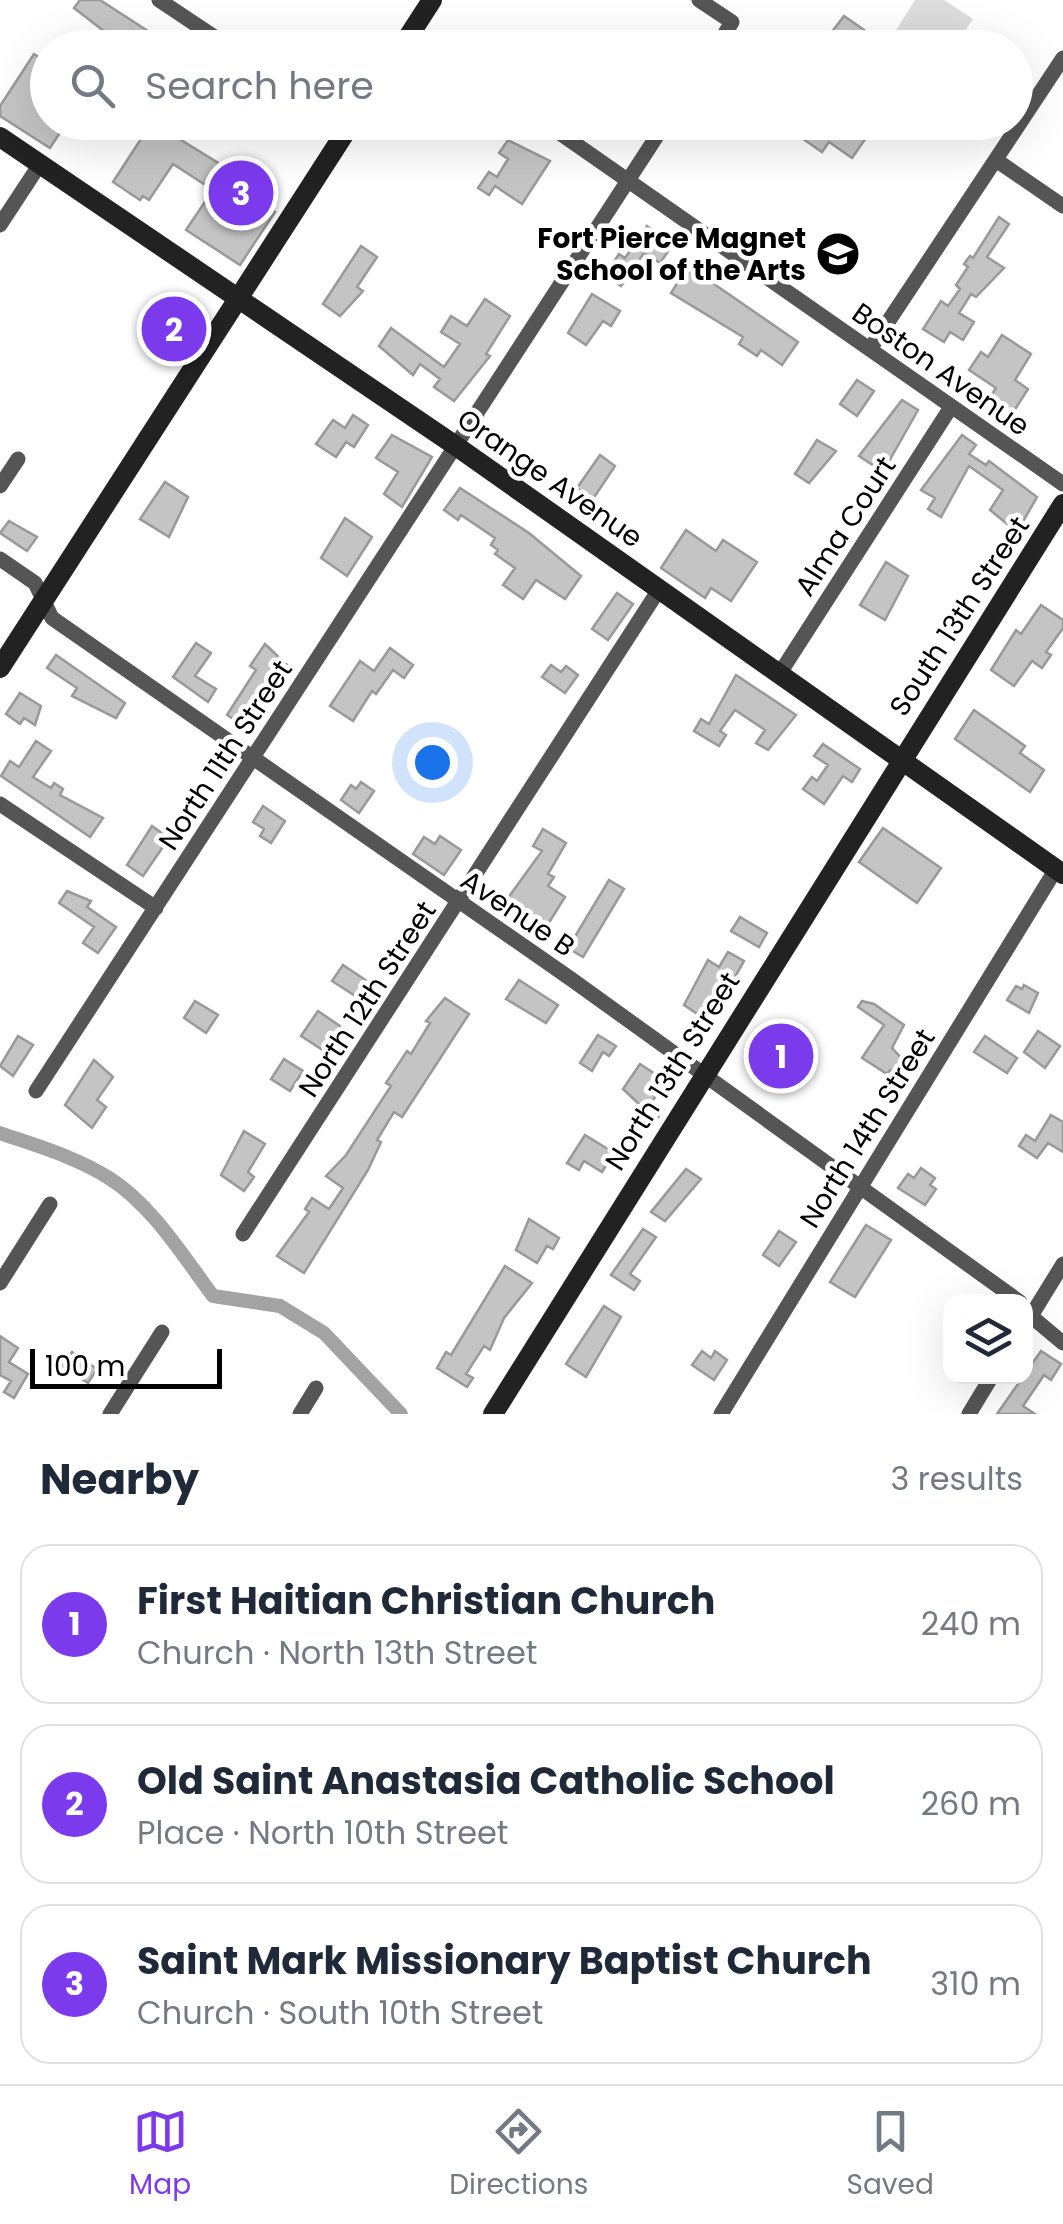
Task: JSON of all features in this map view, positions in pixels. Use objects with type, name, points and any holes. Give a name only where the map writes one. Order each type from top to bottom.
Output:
[{"type":"street","points":[[158,0],[204,30]]},
{"type":"street","points":[[413,30],[432,0]]},
{"type":"street","points":[[699,0],[732,22],[727,30]]},
{"type":"street","points":[[1033,104],[1063,58]]},
{"type":"street","name":"Orange Avenue","points":[[0,137],[456,446],[1060,871]]},
{"type":"street","points":[[0,668],[340,140]]},
{"type":"street","name":"Boston Avenue","points":[[570,140],[1063,484]]},
{"type":"street","name":"North 11th Street","points":[[36,1092],[655,140]]},
{"type":"street","points":[[870,350],[1009,140]]},
{"type":"street","points":[[996,160],[1063,206]]},
{"type":"street","points":[[0,225],[40,164]]},
{"type":"street","name":"Alma Court","points":[[780,673],[951,407]]},
{"type":"street","points":[[0,486],[18,459]]},
{"type":"street","name":"South 13th Street","points":[[901,758],[1063,504]]},
{"type":"street","name":"Avenue B","points":[[0,559],[35,583],[52,618],[861,1184],[1009,1294]]},
{"type":"street","name":"North 12th Street","points":[[243,1234],[660,588]]},
{"type":"street","name":"North 13th Street","points":[[493,1414],[901,758]]},
{"type":"street","points":[[0,804],[156,908]]},
{"type":"street","name":"North 14th Street","points":[[721,1414],[861,1184],[1060,871]]},
{"type":"street","points":[[0,1282],[50,1204]]},
{"type":"street","points":[[1033,1309],[1063,1264]]},
{"type":"street","points":[[1033,1322],[1063,1342]]},
{"type":"street","points":[[110,1414],[162,1332]]},
{"type":"street","points":[[969,1414],[987,1384]]},
{"type":"street","points":[[300,1414],[316,1388]]},
{"type":"shaded area","points":[[915,0],[944,0],[973,19],[966,30],[896,30]]},
{"type":"building","points":[[80,0],[100,0],[146,30],[102,30],[74,8]]},
{"type":"building","points":[[844,16],[864,30],[833,30]]},
{"type":"building","points":[[30,60],[30,135],[0,116],[0,106]]},
{"type":"building","points":[[38,140],[55,140],[50,148]]},
{"type":"building","points":[[140,140],[181,140],[270,195],[264,205],[275,212],[240,265],[186,230],[213,190],[173,164],[149,200],[143,196],[140,200],[113,182]]},
{"type":"building","points":[[508,140],[550,161],[522,204],[495,186],[489,195],[478,188],[489,172],[497,177],[508,159],[499,153]]},
{"type":"building","points":[[805,140],[864,140],[852,158],[829,142],[822,152]]},
{"type":"building","points":[[999,217],[1009,224],[987,257],[1004,268],[976,297],[971,294],[959,313],[974,322],[963,340],[950,332],[944,342],[923,329],[941,301],[948,306],[960,289],[956,285],[968,267],[964,264],[970,256],[973,258]]},
{"type":"building","points":[[647,226],[657,233],[653,239],[669,250],[660,263],[644,253],[621,286],[605,275],[619,254],[625,258]]},
{"type":"building","points":[[361,246],[377,257],[357,287],[363,291],[340,316],[323,304]]},
{"type":"building","points":[[688,266],[798,342],[782,365],[761,350],[757,356],[739,344],[743,337],[671,293]]},
{"type":"building","points":[[592,294],[620,311],[611,326],[603,321],[586,345],[568,333]]},
{"type":"building","points":[[177,297],[202,314],[170,362],[145,345]]},
{"type":"building","points":[[485,299],[510,316],[486,354],[490,356],[454,401],[434,387],[440,379],[420,364],[413,375],[379,346],[391,328],[444,367],[460,344],[441,332],[451,316],[467,326]]},
{"type":"building","points":[[1002,335],[1031,354],[1015,380],[1028,389],[1012,414],[989,399],[996,388],[969,370],[981,352],[988,357]]},
{"type":"building","points":[[857,380],[874,391],[857,416],[840,404]]},
{"type":"building","points":[[902,400],[918,410],[883,472],[859,456]]},
{"type":"building","points":[[353,415],[368,425],[354,447],[346,442],[336,457],[316,444],[333,420],[345,428]]},
{"type":"building","points":[[392,435],[432,457],[402,507],[384,494],[398,472],[376,458]]},
{"type":"building","points":[[962,435],[976,445],[969,454],[986,465],[989,461],[1037,497],[1017,532],[990,510],[1003,490],[969,466],[941,517],[928,509],[935,498],[921,490]]},
{"type":"building","points":[[817,440],[836,451],[809,483],[795,474]]},
{"type":"building","points":[[600,455],[615,466],[593,499],[577,488]]},
{"type":"building","points":[[165,482],[188,497],[169,537],[140,519]]},
{"type":"building","points":[[460,488],[529,533],[581,576],[565,599],[536,580],[523,599],[503,585],[515,568],[495,554],[498,550],[491,545],[495,538],[461,515],[458,520],[444,510]]},
{"type":"building","points":[[345,518],[372,537],[347,576],[321,558]]},
{"type":"building","points":[[9,521],[37,537],[27,551],[0,533]]},
{"type":"building","points":[[686,530],[716,551],[723,540],[757,562],[731,601],[711,588],[705,598],[661,568]]},
{"type":"building","points":[[886,562],[908,576],[885,620],[860,605]]},
{"type":"building","points":[[617,593],[633,604],[608,640],[592,629]]},
{"type":"building","points":[[1041,605],[1063,620],[1063,628],[1046,652],[1051,655],[1042,668],[1032,661],[1014,686],[991,670],[1016,630],[1021,634]]},
{"type":"building","points":[[196,643],[211,653],[195,676],[216,689],[208,702],[173,677]]},
{"type":"building","points":[[265,644],[287,665],[276,680],[272,677],[241,724],[227,715],[256,670],[250,666]]},
{"type":"building","points":[[390,648],[413,665],[404,678],[393,670],[376,694],[372,691],[353,721],[330,706],[360,661],[374,671]]},
{"type":"building","points":[[56,655],[125,703],[116,718],[72,696],[77,688],[47,668]]},
{"type":"building","points":[[551,665],[561,672],[566,666],[578,675],[565,693],[542,677]]},
{"type":"building","points":[[736,675],[796,715],[768,750],[756,743],[765,730],[735,710],[720,731],[726,735],[719,746],[694,731],[701,719],[709,724]]},
{"type":"building","points":[[20,693],[41,706],[35,725],[24,718],[20,724],[6,714]]},
{"type":"building","points":[[974,710],[1025,746],[1020,753],[1044,770],[1030,792],[955,739]]},
{"type":"building","points":[[36,741],[51,751],[33,777],[51,788],[54,783],[63,789],[60,795],[103,818],[90,837],[1,776],[10,761],[19,767]]},
{"type":"building","points":[[823,744],[860,769],[852,782],[843,776],[824,804],[803,789],[812,777],[817,781],[828,765],[814,756]]},
{"type":"building","points":[[361,782],[374,791],[359,813],[341,800],[351,785],[356,789]]},
{"type":"building","points":[[263,806],[285,821],[271,843],[260,836],[264,829],[253,822]]},
{"type":"building","points":[[152,826],[169,838],[143,876],[127,865]]},
{"type":"building","points":[[883,828],[941,868],[917,903],[859,862]]},
{"type":"building","points":[[543,829],[566,843],[548,874],[554,877],[548,886],[565,897],[542,934],[500,909],[542,851],[533,846]]},
{"type":"building","points":[[440,836],[461,850],[444,875],[413,854],[424,837],[435,844]]},
{"type":"building","points":[[609,880],[624,889],[583,957],[568,948]]},
{"type":"building","points":[[67,891],[91,901],[87,907],[116,927],[98,953],[83,943],[94,927],[59,903]]},
{"type":"building","points":[[740,917],[767,933],[759,947],[731,931]]},
{"type":"building","points":[[728,952],[744,961],[735,977],[740,981],[711,1023],[684,1005],[708,960],[719,967]]},
{"type":"building","points":[[343,965],[370,983],[360,999],[332,981]]},
{"type":"building","points":[[519,980],[558,1005],[546,1023],[506,999]]},
{"type":"building","points":[[1024,985],[1038,993],[1029,1013],[1007,1000],[1016,986],[1022,989]]},
{"type":"building","points":[[445,998],[469,1014],[402,1117],[394,1112],[377,1140],[381,1142],[368,1170],[304,1273],[277,1256],[309,1212],[305,1209],[312,1198],[329,1209],[343,1188],[326,1176],[346,1155],[391,1086],[386,1083],[407,1051],[411,1054],[430,1023],[426,1021]]},
{"type":"building","points":[[195,1001],[218,1015],[206,1033],[184,1018]]},
{"type":"building","points":[[862,1001],[874,1004],[904,1025],[892,1048],[908,1065],[900,1077],[890,1070],[887,1074],[862,1058],[884,1025],[858,1007]]},
{"type":"building","points":[[318,1011],[340,1026],[324,1051],[301,1036]]},
{"type":"building","points":[[1038,1031],[1060,1046],[1045,1068],[1024,1052]]},
{"type":"building","points":[[598,1035],[616,1046],[609,1056],[603,1052],[592,1071],[580,1063]]},
{"type":"building","points":[[18,1036],[33,1045],[13,1076],[0,1066]]},
{"type":"building","points":[[985,1036],[1017,1058],[1007,1073],[974,1052]]},
{"type":"building","points":[[761,1042],[807,1053],[801,1070],[756,1060]]},
{"type":"building","points":[[284,1059],[303,1071],[290,1091],[271,1079]]},
{"type":"building","points":[[94,1060],[113,1077],[97,1100],[106,1107],[92,1128],[65,1105]]},
{"type":"building","points":[[640,1064],[666,1081],[651,1103],[663,1110],[655,1122],[639,1111],[642,1107],[623,1089]]},
{"type":"building","points":[[1051,1115],[1063,1122],[1063,1152],[1048,1143],[1037,1158],[1019,1146],[1026,1135],[1035,1141]]},
{"type":"building","points":[[244,1131],[265,1144],[248,1172],[254,1177],[244,1191],[221,1175]]},
{"type":"building","points":[[585,1135],[614,1153],[602,1172],[584,1161],[579,1170],[567,1163]]},
{"type":"building","points":[[921,1168],[935,1178],[930,1185],[936,1189],[925,1205],[898,1188],[908,1174],[914,1178]]},
{"type":"building","points":[[686,1169],[701,1179],[665,1221],[651,1212]]},
{"type":"building","points":[[529,1219],[559,1238],[553,1249],[547,1246],[537,1263],[516,1250]]},
{"type":"building","points":[[866,1225],[891,1240],[855,1297],[830,1282]]},
{"type":"building","points":[[643,1229],[656,1237],[630,1274],[640,1281],[634,1290],[611,1275]]},
{"type":"building","points":[[779,1231],[796,1242],[779,1266],[763,1255]]},
{"type":"building","points":[[505,1266],[532,1283],[504,1318],[490,1350],[484,1346],[466,1374],[473,1378],[467,1387],[437,1368],[446,1352],[451,1355]]},
{"type":"building","points":[[604,1306],[621,1317],[586,1377],[566,1364]]},
{"type":"building","points":[[0,1336],[18,1348],[9,1362],[28,1374],[14,1398],[4,1392],[11,1381],[0,1375]]},
{"type":"building","points":[[702,1351],[711,1358],[715,1351],[727,1360],[714,1380],[692,1365]]},
{"type":"building","points":[[1041,1351],[1061,1364],[1051,1380],[1044,1375],[1023,1406],[1035,1414],[997,1414],[1018,1384],[1033,1384],[1033,1362]]},
{"type":"building","points":[[72,1352],[97,1369],[88,1383],[62,1366]]},
{"type":"waterway","points":[[0,1133],[70,1158],[125,1189],[153,1217],[213,1296],[280,1306],[324,1333],[401,1414]]},
{"type":"place","name":"Saint Mark Missionary Baptist Church","points":[[241,193]]},
{"type":"place","name":"Fort Pierce Magnet School of the Arts","points":[[838,254]]},
{"type":"place","name":"Old Saint Anastasia Catholic School","points":[[174,329]]},
{"type":"place","name":"First Haitian Christian Church","points":[[781,1056]]}]
